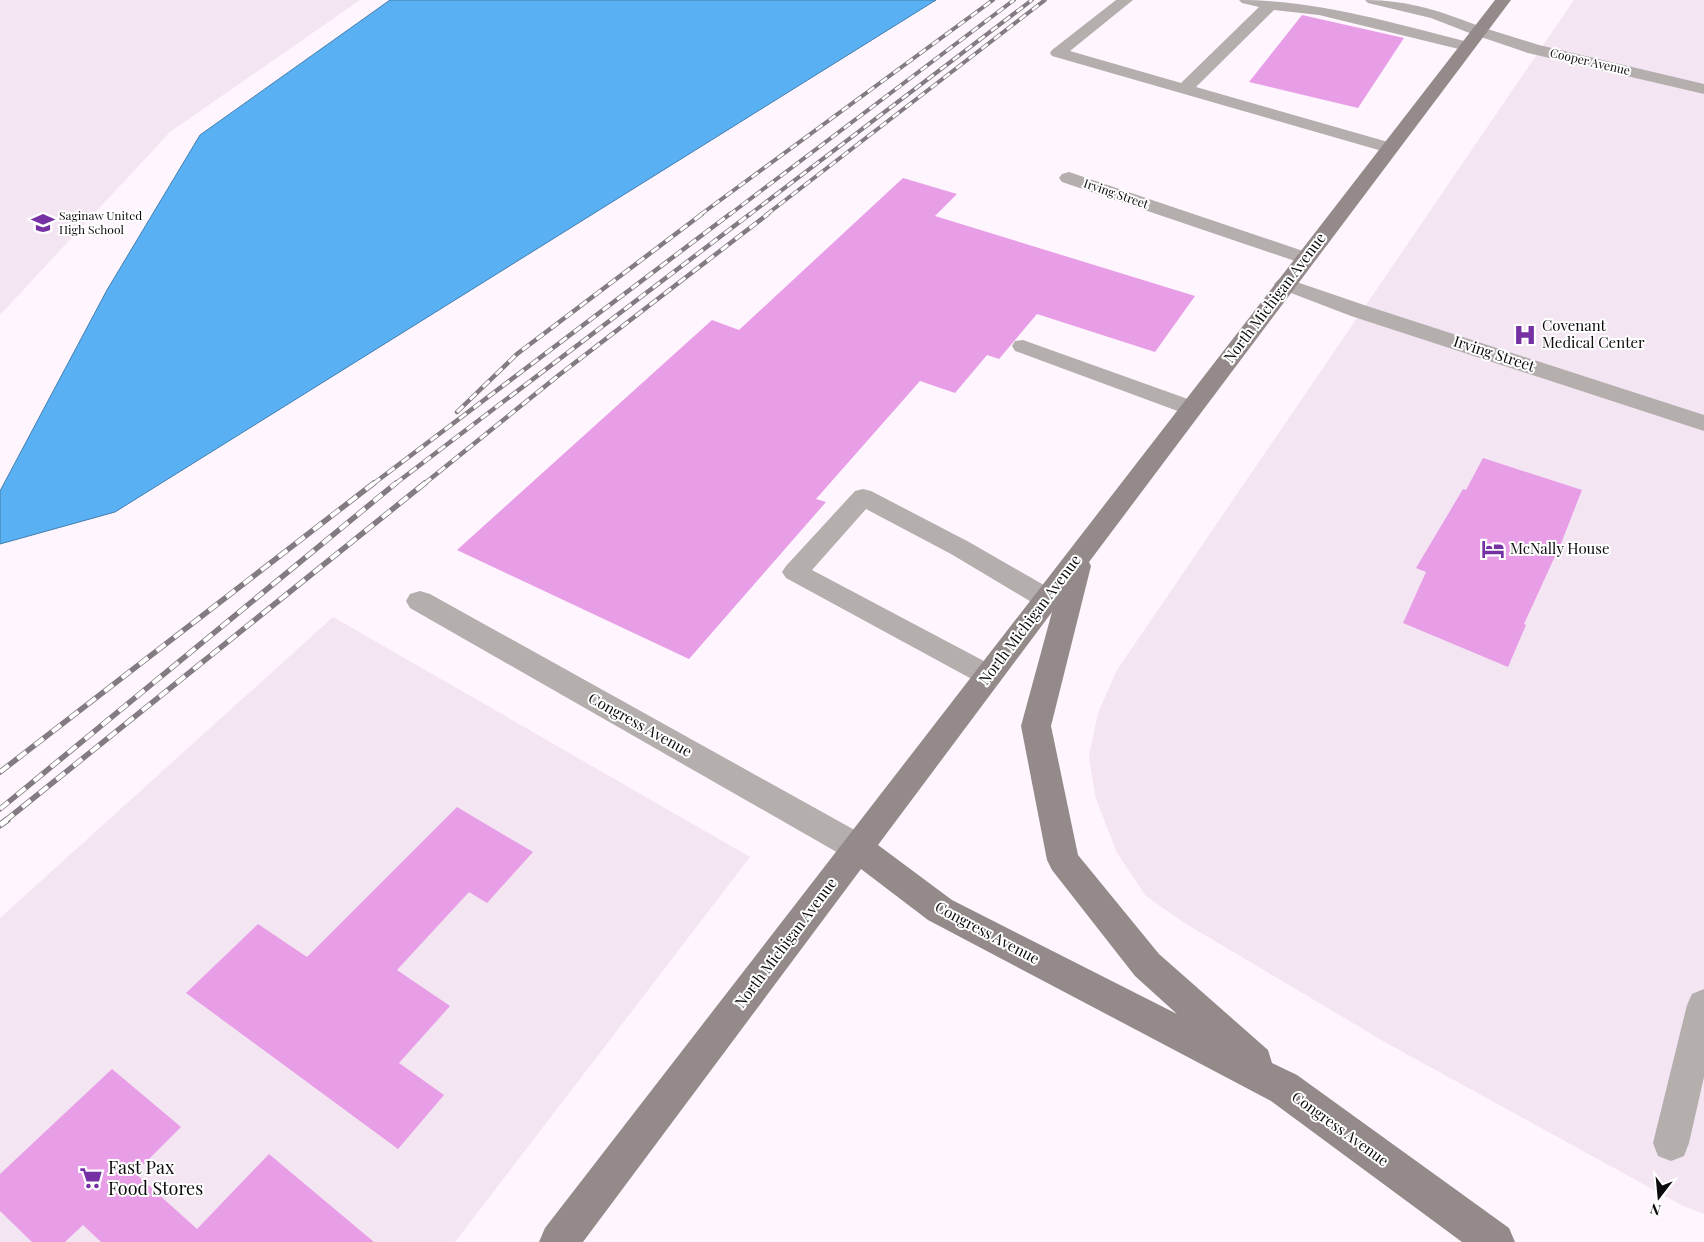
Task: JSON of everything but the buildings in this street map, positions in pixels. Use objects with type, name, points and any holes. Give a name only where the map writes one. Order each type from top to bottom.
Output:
[{"type":"main road","name":"North Michigan Avenue","points":[[559,1242],[1472,38],[1503,0]]},
{"type":"main road","points":[[1082,553],[1036,726],[1063,860],[1147,965],[1284,1088]]},
{"type":"main road","name":"Congress Avenue","points":[[858,848],[940,910],[1284,1088],[1495,1242]]},
{"type":"street","name":"Cooper Avenue","points":[[1472,38],[1534,49],[1704,89]]},
{"type":"street","name":"Irving Street","points":[[1069,178],[1305,258]]},
{"type":"street","name":"Irving Street","points":[[1286,284],[1359,311],[1704,423]]},
{"type":"street","name":"Congress Avenue","points":[[420,601],[858,848]]},
{"type":"lane","points":[[1125,0],[1058,53],[1186,88],[1389,148]]},
{"type":"lane","points":[[1247,0],[1270,6],[1318,10],[1472,38]]},
{"type":"lane","points":[[1373,0],[1436,15],[1472,38]]},
{"type":"lane","points":[[1186,88],[1270,6]]},
{"type":"lane","points":[[1023,346],[1191,408]]},
{"type":"lane","points":[[989,676],[796,572],[863,497],[960,548],[1047,599]]},
{"type":"lane","points":[[1671,1143],[1704,1005]]},
{"type":"shaded area","name":"Saginaw United High School","points":[[0,0],[360,0],[170,132],[0,315]]},
{"type":"shaded area","name":"Covenant Medical Center","points":[[1574,0],[1704,0],[1704,1214],[1683,1206],[1383,1041],[1183,922],[1146,896],[1117,853],[1095,796],[1089,756],[1098,713],[1117,670]]},
{"type":"shaded area","points":[[333,617],[750,857],[455,1242],[0,1242],[0,918]]},
{"type":"water","points":[[390,0],[936,0],[115,512],[0,544],[0,491],[107,290],[200,135]]},
{"type":"railway","points":[[700,215],[993,0]]},
{"type":"railway","points":[[729,215],[1014,0]]},
{"type":"railway","points":[[749,215],[1032,0]]},
{"type":"railway","points":[[766,215],[1045,0]]},
{"type":"railway","points":[[457,412],[517,354],[702,214]]},
{"type":"railway","points":[[373,484],[730,214]]},
{"type":"railway","points":[[395,484],[750,214]]},
{"type":"railway","points":[[424,484],[559,375],[768,214]]},
{"type":"railway","points":[[0,772],[374,483]]},
{"type":"railway","points":[[0,809],[396,483]]},
{"type":"railway","points":[[5,821],[425,483]]},
{"type":"railway","points":[[0,825],[7,820]]},
{"type":"place","name":"Saginaw United High School","points":[[43,223]]},
{"type":"place","name":"Covenant Medical Center","points":[[1525,335]]},
{"type":"place","name":"McNally House","points":[[1493,549]]},
{"type":"place","name":"Fast Pax Food Stores","points":[[91,1178]]}]
